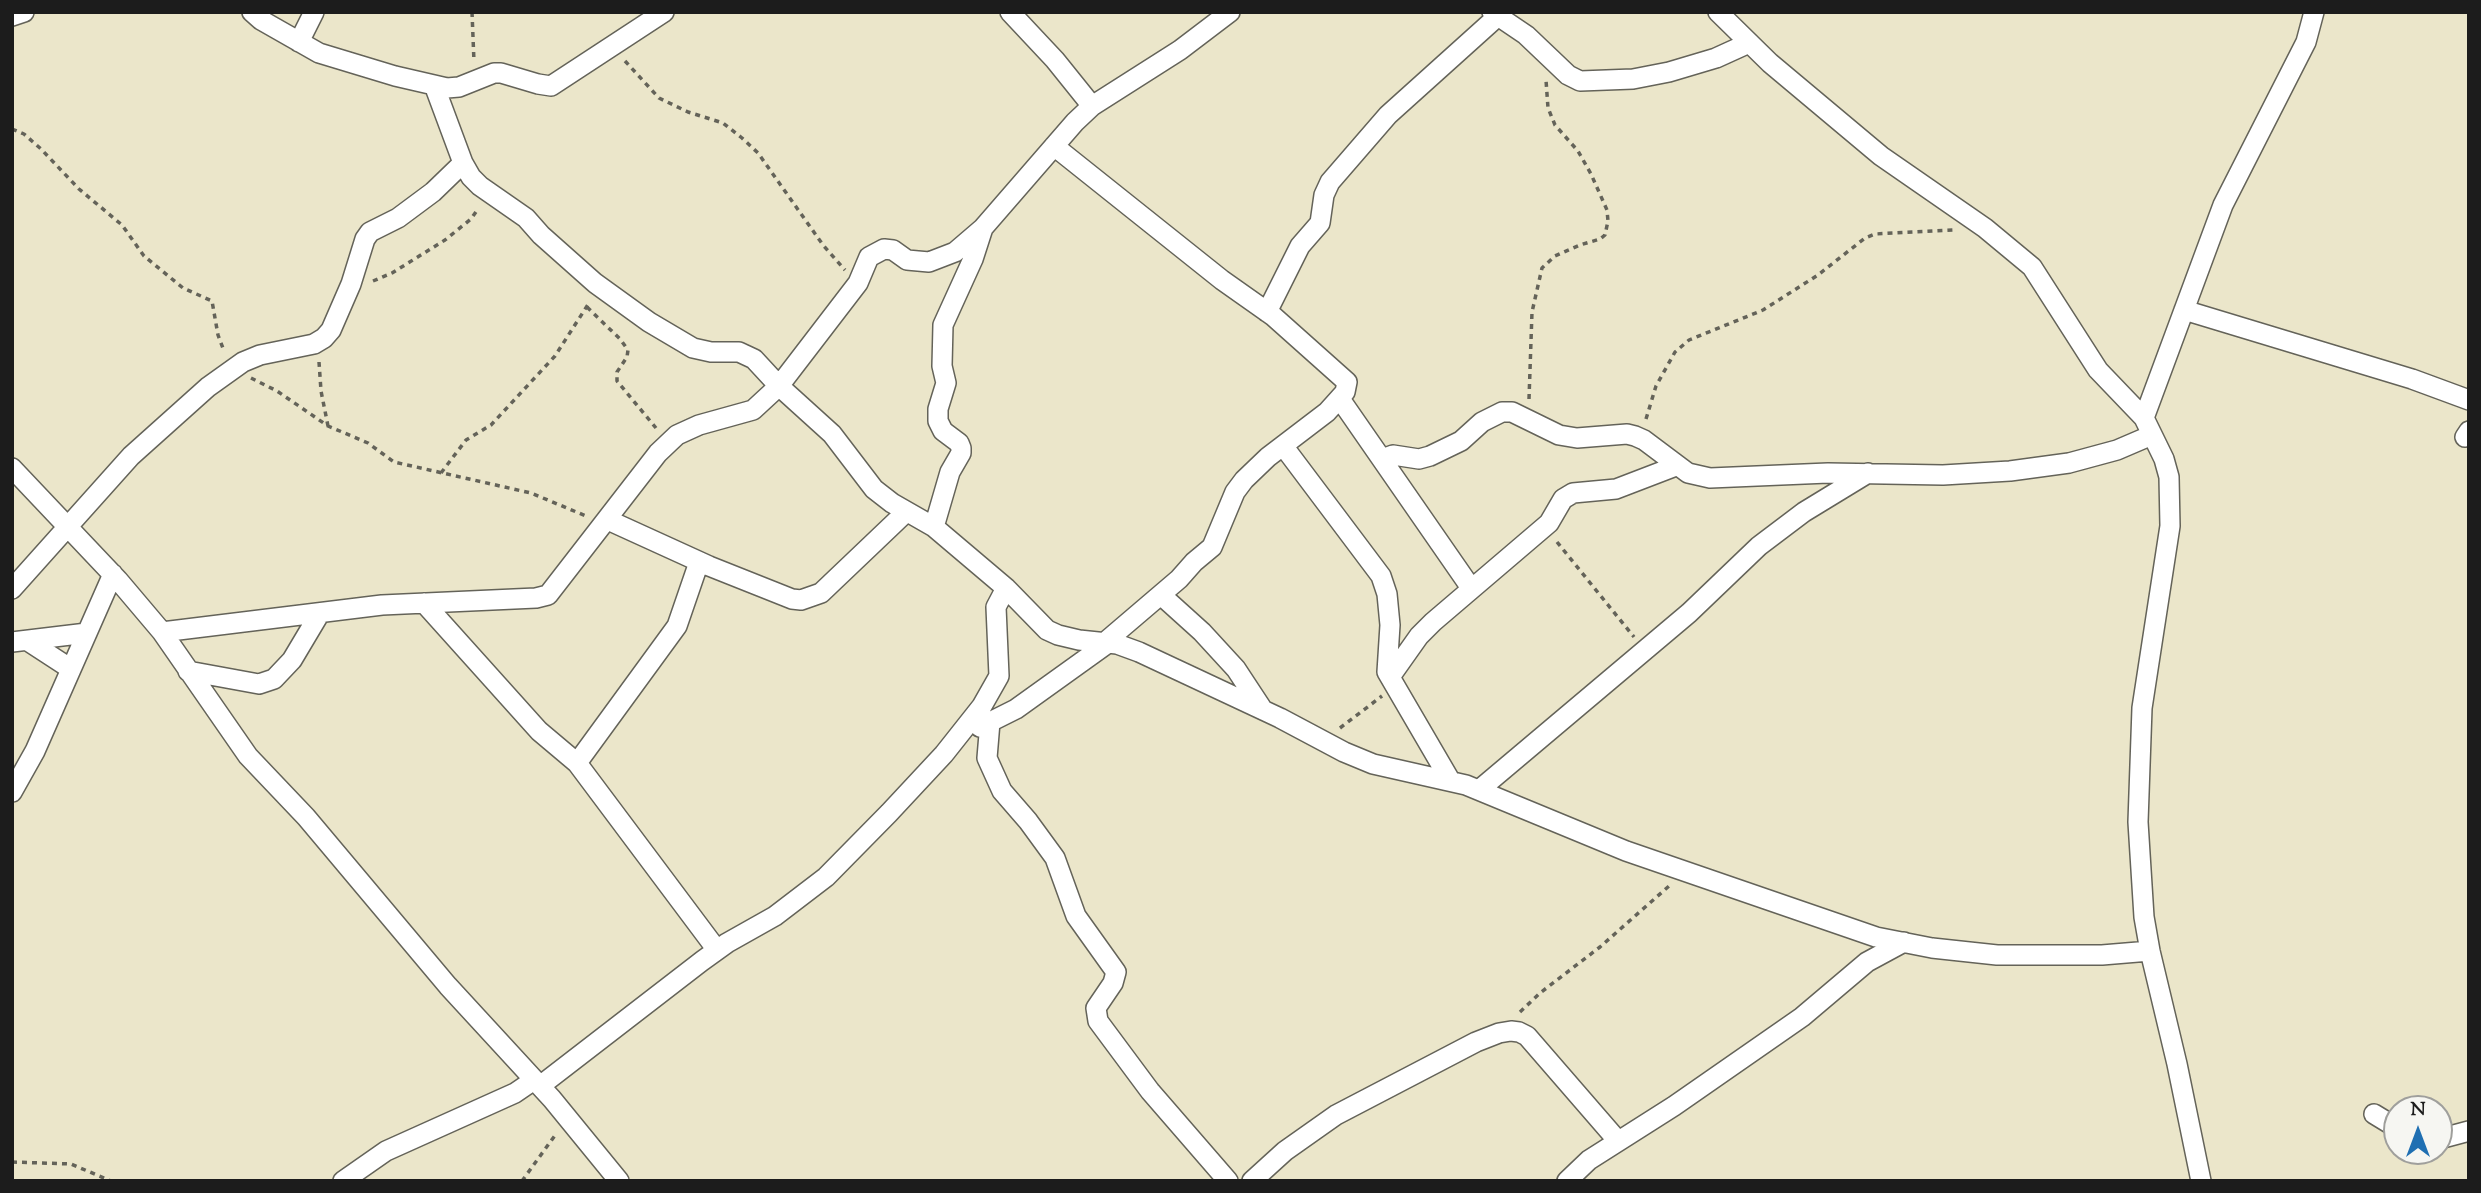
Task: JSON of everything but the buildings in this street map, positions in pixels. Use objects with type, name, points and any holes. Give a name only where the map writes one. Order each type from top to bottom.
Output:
[{"type":"street","points":[[12,16],[24,12]]},
{"type":"street","points":[[252,12],[318,53],[434,85],[455,88],[501,73],[538,85],[551,86],[664,12]]},
{"type":"street","points":[[299,42],[314,12]]},
{"type":"street","points":[[1010,12],[1055,60],[1092,106]]},
{"type":"street","points":[[162,632],[424,603],[536,598],[548,595],[669,442],[677,435],[699,425],[753,410],[779,386],[858,283],[869,257],[884,249],[893,250],[907,260],[929,262],[955,252],[984,228],[1092,106],[1180,50],[1230,12]]},
{"type":"street","points":[[1718,12],[1749,43],[1881,156],[1985,228],[2032,267],[2098,370],[2148,426],[2164,459],[2169,477],[2170,526],[2142,708],[2138,822],[2144,917],[2201,1181]]},
{"type":"street","points":[[1382,459],[1393,455],[1419,458],[1430,456],[1461,441],[1482,422],[1502,412],[1511,412],[1568,437],[1627,434],[1640,438],[1688,473],[1710,478],[1868,473],[1943,475],[2010,471],[2069,463],[2117,450],[2148,426],[2184,310],[2223,205],[2306,42],[2314,12]]},
{"type":"street","points":[[1267,312],[1300,246],[1320,223],[1324,195],[1330,182],[1388,115],[1495,14],[1543,50],[1568,75],[1580,80],[1633,79],[1669,72],[1716,58],[1749,43]]},
{"type":"street","points":[[434,85],[463,163],[471,177],[526,218],[541,235],[600,286],[649,322],[693,348],[748,355],[832,434],[874,489],[906,512],[934,527],[1006,588],[1047,629],[1079,640],[1106,643],[1139,652],[1373,764],[1450,780],[1588,837],[1876,937],[1932,948],[1997,955],[2102,955],[2150,951]]},
{"type":"street","points":[[954,741],[1016,709],[1106,643],[1161,595],[1212,547],[1235,492],[1244,480],[1268,457],[1284,447],[1340,399],[1348,387],[1345,378],[1267,312],[1212,272],[1054,146]]},
{"type":"street","points":[[12,589],[131,456],[208,387],[260,355],[318,342],[331,330],[369,232],[398,218],[433,192],[463,163]]},
{"type":"street","points":[[934,527],[950,472],[961,453],[959,443],[943,431],[938,421],[938,409],[946,383],[942,366],[943,326],[984,228]]},
{"type":"street","points":[[2184,310],[2412,379],[2469,400]]},
{"type":"street","points":[[1340,399],[1471,588]]},
{"type":"street","points":[[1284,447],[1381,576],[1387,594],[1390,625],[1387,672],[1450,780]]},
{"type":"street","points":[[1392,682],[1419,636],[1471,588],[1545,527],[1563,499],[1573,493],[1616,489],[1676,466]]},
{"type":"street","points":[[12,468],[113,574],[162,632],[248,756],[306,817],[448,986],[567,1117],[619,1181]]},
{"type":"street","points":[[1479,790],[1689,613],[1759,546],[1804,512],[1868,473]]},
{"type":"street","points":[[606,522],[792,600],[810,598],[821,593],[906,512]]},
{"type":"street","points":[[577,763],[677,626],[699,562]]},
{"type":"street","points":[[12,792],[35,751],[113,574]]},
{"type":"street","points":[[342,1181],[386,1152],[537,1083],[717,950],[775,916],[826,877],[889,813],[982,706],[999,676],[996,607],[1006,588]]},
{"type":"street","points":[[1161,595],[1202,632],[1236,670],[1263,710]]},
{"type":"street","points":[[424,603],[539,731],[577,763],[717,950]]},
{"type":"street","points":[[188,671],[259,684],[274,679],[292,660],[320,613]]},
{"type":"street","points":[[20,642],[87,634]]},
{"type":"street","points":[[20,642],[71,670]]},
{"type":"street","points":[[990,722],[987,758],[1002,791],[1055,858],[1076,916],[1116,972],[1113,983],[1096,1008],[1098,1021],[1150,1091],[1228,1181]]},
{"type":"street","points":[[1567,1181],[1589,1160],[1674,1106],[1802,1017],[1867,962],[1905,942]]},
{"type":"street","points":[[1252,1181],[1285,1152],[1336,1115],[1396,1082],[1499,1033],[1519,1032],[1527,1036],[1618,1141]]},
{"type":"street","points":[[2374,1114],[2383,1119]]},
{"type":"path","points":[[472,12],[475,81]]},
{"type":"path","points":[[612,47],[659,98],[688,112],[723,123],[758,153],[823,245],[858,283]]},
{"type":"path","points":[[1529,421],[1532,312],[1542,268],[1555,257],[1600,239],[1605,235],[1608,222],[1606,210],[1591,174],[1550,115],[1543,50]]},
{"type":"path","points":[[12,129],[24,134],[79,189],[122,225],[144,257],[183,288],[212,301],[218,335],[235,368],[277,391],[328,426],[368,443],[394,462],[531,493],[606,522]]},
{"type":"path","points":[[348,291],[392,273],[445,240],[471,219],[490,192]]},
{"type":"path","points":[[1640,438],[1656,386],[1675,352],[1689,340],[1763,310],[1875,234],[1985,228]]},
{"type":"path","points":[[440,473],[466,440],[491,425],[555,356],[600,286]]},
{"type":"path","points":[[587,307],[624,344],[628,352],[617,372],[617,381],[669,442]]},
{"type":"path","points":[[318,342],[321,391],[328,426]]},
{"type":"path","points":[[1545,527],[1645,651]]},
{"type":"path","points":[[1322,741],[1392,682]]},
{"type":"path","points":[[1499,1033],[1540,993],[1600,947],[1685,871]]},
{"type":"path","points":[[522,1181],[567,1117]]},
{"type":"path","points":[[12,1162],[71,1164],[111,1181]]}]
